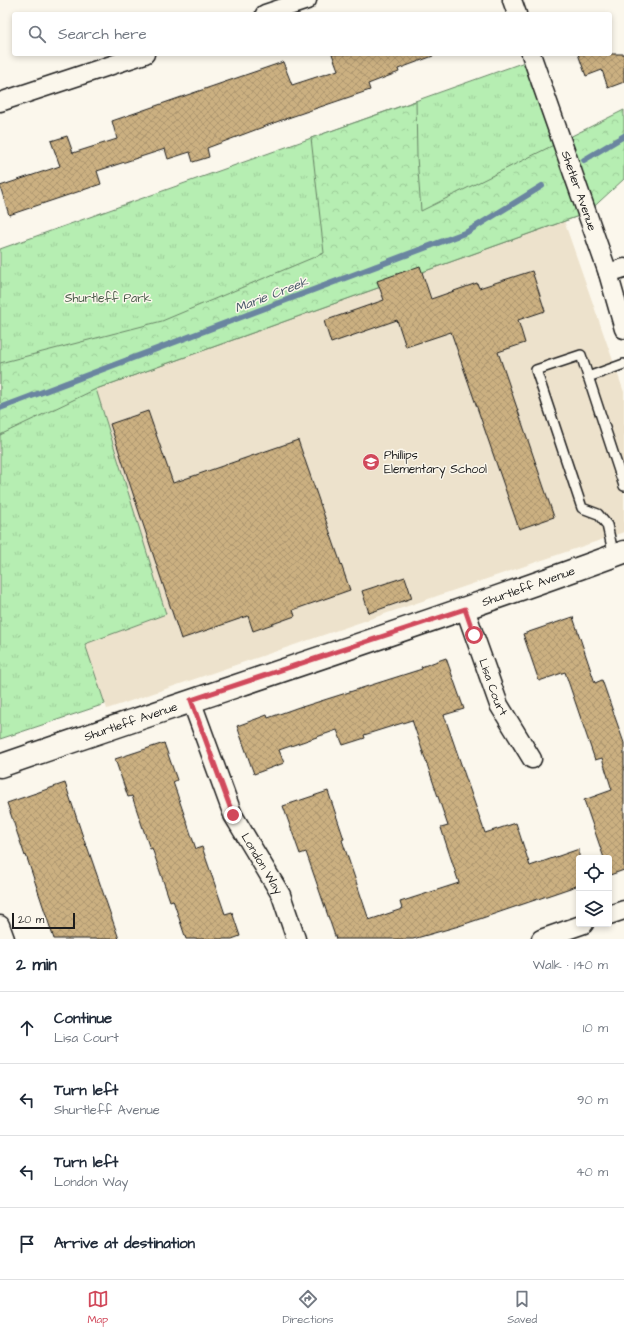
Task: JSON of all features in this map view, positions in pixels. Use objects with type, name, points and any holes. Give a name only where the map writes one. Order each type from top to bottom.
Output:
[{"type":"street","points":[[271,12],[307,0]]},
{"type":"street","points":[[512,0],[516,12]]},
{"type":"street","points":[[0,102],[139,56]]},
{"type":"street","name":"Shetler Avenue","points":[[532,56],[616,271],[624,329]]},
{"type":"street","name":"Shurtleff Avenue","points":[[0,766],[191,700],[465,609],[619,554]]},
{"type":"street","name":"Lisa Court","points":[[465,609],[499,705],[532,759]]},
{"type":"street","name":"London Way","points":[[191,700],[233,815],[281,895],[296,939]]},
{"type":"street","points":[[612,914],[624,910]]},
{"type":"street","points":[[0,925],[5,939]]},
{"type":"street","points":[[541,939],[576,927]]},
{"type":"lane","points":[[619,554],[607,525],[598,514],[582,508],[536,370],[581,355],[624,486]]},
{"type":"lane","points":[[588,377],[624,364]]},
{"type":"shaded area","name":"Phillips Elementary School","points":[[557,201],[624,392],[624,532],[107,709],[84,644],[166,614],[96,389]]},
{"type":"green space","name":"Shurtleff Park","points":[[533,59],[587,213],[96,389],[166,614],[85,644],[105,704],[0,739],[0,249]]},
{"type":"green space","points":[[416,101],[417,157],[421,211],[624,110],[624,179],[587,213],[96,389],[0,435],[0,363],[162,321],[324,253],[311,138]]},
{"type":"building","points":[[612,54],[624,54],[624,82],[608,88],[602,70],[586,76],[579,56],[612,56]]},
{"type":"building","points":[[333,56],[433,56],[398,69],[399,72],[368,84],[370,90],[279,121],[207,148],[209,157],[193,162],[190,152],[168,159],[165,149],[97,171],[101,184],[9,215],[0,186],[60,166],[51,141],[67,136],[73,153],[117,139],[112,121],[283,62],[292,85],[338,70]]},
{"type":"building","points":[[420,266],[431,299],[477,283],[479,288],[532,271],[545,311],[518,320],[525,343],[498,352],[554,517],[519,529],[451,332],[406,347],[397,320],[331,343],[324,321],[384,300],[377,281]]},
{"type":"building","points":[[148,411],[173,483],[298,440],[350,590],[293,610],[295,616],[253,631],[248,616],[181,639],[110,424]]},
{"type":"building","points":[[405,577],[412,598],[369,613],[362,591]]},
{"type":"building","points":[[573,617],[595,683],[602,680],[624,743],[624,870],[612,874],[612,855],[603,855],[584,800],[612,790],[602,758],[595,760],[565,672],[539,681],[523,634]]},
{"type":"building","points":[[446,658],[464,709],[444,715],[485,833],[516,823],[530,866],[579,849],[579,855],[576,855],[576,886],[459,926],[413,939],[336,939],[306,852],[300,854],[283,806],[328,791],[344,839],[342,840],[369,920],[402,909],[400,902],[459,883],[441,828],[448,826],[412,720],[364,735],[365,738],[343,745],[337,730],[279,750],[284,763],[254,774],[237,726],[267,715],[268,718],[422,669],[421,667]]},
{"type":"building","points":[[164,743],[177,780],[173,782],[196,849],[202,847],[225,914],[232,912],[240,936],[232,939],[186,939],[173,900],[170,901],[152,848],[150,849],[132,796],[128,797],[115,759]]},
{"type":"building","points":[[65,783],[119,939],[54,939],[26,855],[25,856],[7,803]]},
{"type":"waterway","name":"Marie Creek","points":[[584,160],[624,136]]},
{"type":"waterway","name":"Marie Creek","points":[[0,408],[467,232],[542,186]]},
{"type":"place","name":"Phillips Elementary School","points":[[371,462]]},
{"type":"route","points":[[233,815],[191,700],[465,609],[474,635]]}]
